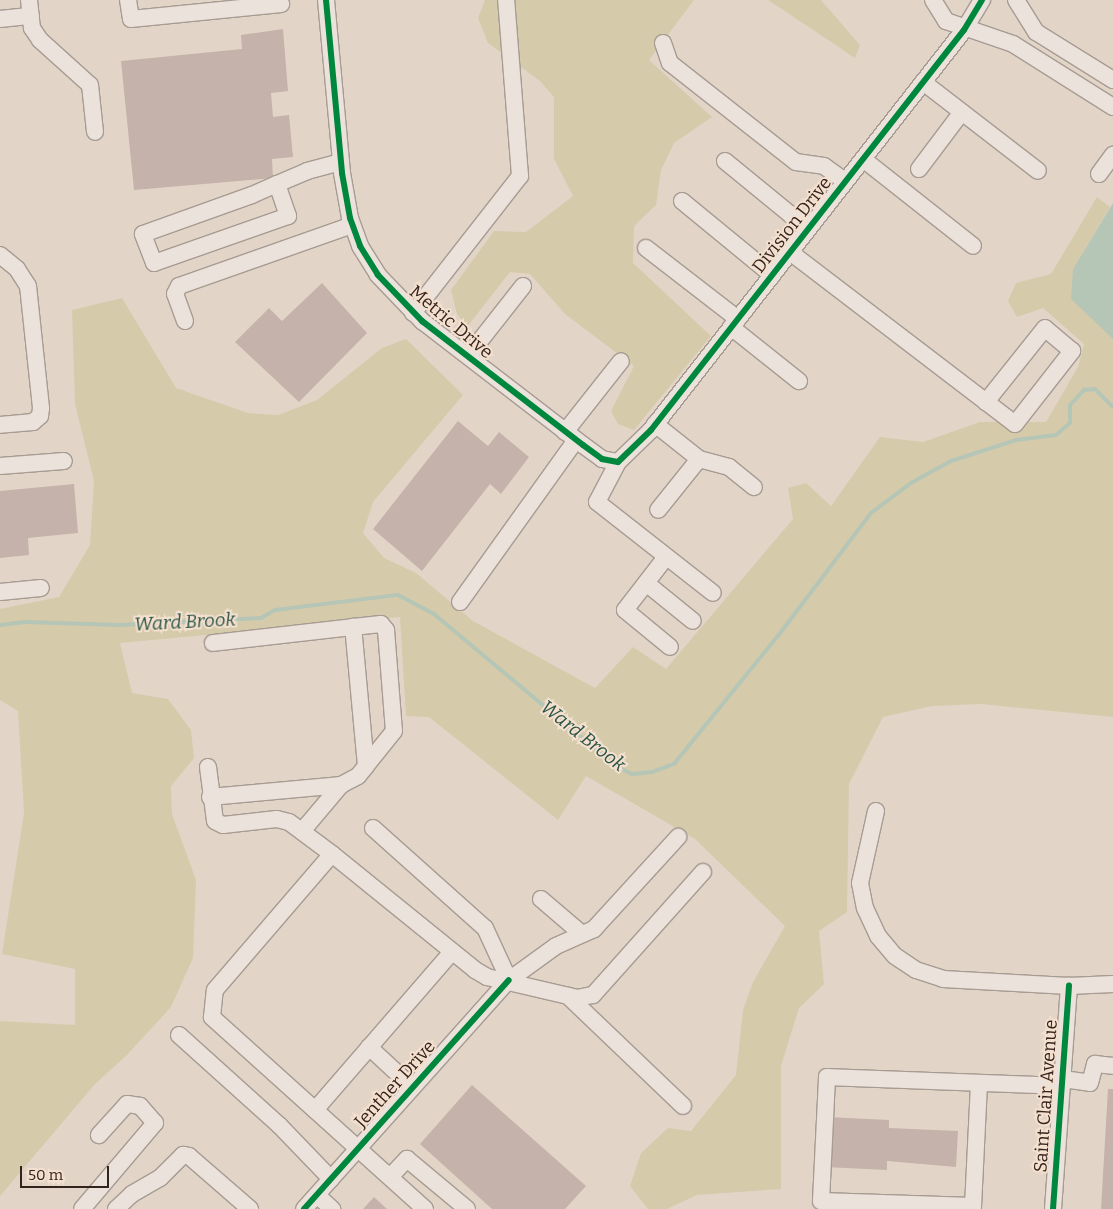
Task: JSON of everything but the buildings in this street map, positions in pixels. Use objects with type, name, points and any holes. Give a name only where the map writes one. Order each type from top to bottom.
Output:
[{"type":"street","points":[[128,0],[131,19],[280,4]]},
{"type":"street","name":"Metric Drive","points":[[326,0],[341,162],[352,225],[378,275],[413,313],[468,356],[602,459],[618,462]]},
{"type":"street","points":[[413,313],[520,176],[506,0]]},
{"type":"street","points":[[933,0],[946,21],[964,30],[1013,44],[1113,107]]},
{"type":"street","name":"Division Drive","points":[[666,557],[597,502],[618,462],[656,424],[964,30],[982,0]]},
{"type":"street","points":[[1016,0],[1036,32],[1113,80]]},
{"type":"street","points":[[0,19],[30,8],[32,28],[40,40],[90,85],[95,132]]},
{"type":"street","points":[[664,43],[670,64],[796,162],[824,166],[845,181]]},
{"type":"street","points":[[923,82],[1038,171]]},
{"type":"street","points":[[919,169],[962,112]]},
{"type":"street","points":[[1099,174],[1113,155]]},
{"type":"street","points":[[862,159],[973,246]]},
{"type":"street","points":[[724,161],[808,230]]},
{"type":"street","points":[[277,184],[288,216],[154,263],[143,234],[277,184],[341,162]]},
{"type":"street","points":[[682,201],[772,275]]},
{"type":"street","points":[[185,321],[175,294],[179,286],[352,225]]},
{"type":"street","points":[[646,248],[735,323],[799,381]]},
{"type":"street","points":[[790,252],[986,402],[1015,424],[1072,351],[1045,328],[986,402]]},
{"type":"street","points":[[0,255],[17,269],[28,286],[40,416],[33,422],[0,425]]},
{"type":"street","points":[[468,356],[523,286]]},
{"type":"street","points":[[460,602],[621,361]]},
{"type":"street","points":[[656,424],[700,459],[729,467],[754,487]]},
{"type":"street","points":[[658,510],[700,459]]},
{"type":"street","points":[[0,466],[64,461]]},
{"type":"street","points":[[670,647],[625,610],[666,557],[713,594]]},
{"type":"street","points":[[646,583],[693,621]]},
{"type":"street","points":[[0,592],[41,588]]},
{"type":"street","points":[[210,796],[341,784],[358,776],[394,731],[386,630],[381,624],[212,643]]},
{"type":"street","points":[[353,628],[366,766]]},
{"type":"street","points":[[208,767],[210,796],[215,821],[223,825],[277,819],[303,830],[451,953],[488,977],[509,980],[568,996],[593,995],[703,872]]},
{"type":"street","points":[[303,830],[341,784]]},
{"type":"street","points":[[876,811],[860,883],[865,908],[878,936],[895,956],[916,970],[943,979],[1069,986],[1113,984]]},
{"type":"street","points":[[373,828],[486,928],[509,980]]},
{"type":"street","name":"Jenther Drive","points":[[304,1209],[509,980],[556,946],[594,929],[678,837]]},
{"type":"street","points":[[332,854],[215,990],[211,1006],[212,1017],[425,1209]]},
{"type":"street","points":[[541,899],[582,934]]},
{"type":"street","points":[[315,1110],[451,953]]},
{"type":"street","name":"Saint Clair Avenue","points":[[1054,1209],[1069,986]]},
{"type":"street","points":[[568,996],[683,1106]]},
{"type":"street","points":[[179,1035],[279,1125],[331,1179]]},
{"type":"street","points":[[369,1047],[412,1087]]},
{"type":"street","points":[[979,1084],[973,1206],[821,1201],[827,1077],[979,1084],[1090,1084],[1095,1064],[1113,1066]]},
{"type":"street","points":[[82,1209],[156,1123],[140,1106],[131,1103],[99,1135]]},
{"type":"street","points":[[116,1209],[132,1194],[160,1178],[183,1155],[190,1156],[250,1209]]},
{"type":"street","points":[[390,1178],[407,1159],[467,1209]]},
{"type":"street","points":[[317,1195],[332,1209]]},
{"type":"shaded area","points":[[485,0],[694,0],[649,60],[712,117],[674,143],[661,170],[656,205],[634,226],[633,263],[711,336],[634,430],[618,424],[611,411],[634,366],[565,314],[530,274],[510,272],[467,327],[457,314],[451,290],[494,231],[526,232],[573,196],[554,159],[554,97],[540,81],[488,43],[478,18]]},
{"type":"shaded area","points":[[768,0],[821,0],[860,45],[855,58]]},
{"type":"shaded area","points":[[1097,197],[1110,207],[1073,269],[1113,339],[1113,717],[981,704],[932,706],[883,717],[849,784],[847,912],[819,931],[824,984],[799,1008],[781,1066],[781,1189],[697,1195],[667,1209],[648,1209],[630,1186],[641,1153],[668,1128],[691,1131],[736,1075],[743,1010],[753,982],[785,926],[695,839],[586,776],[558,820],[429,717],[406,716],[400,617],[120,643],[132,693],[168,699],[191,730],[194,758],[171,786],[172,814],[196,880],[193,958],[171,1007],[126,1056],[95,1084],[0,1196],[0,1021],[75,1025],[75,969],[2,954],[24,813],[18,711],[0,700],[0,609],[59,597],[90,545],[94,481],[75,404],[72,310],[122,298],[176,388],[248,413],[278,415],[317,400],[382,348],[406,339],[463,395],[373,502],[363,533],[384,558],[416,573],[473,621],[595,688],[633,647],[666,669],[793,519],[788,488],[806,483],[831,506],[880,437],[923,442],[980,422],[1046,422],[1078,367],[1084,344],[1043,308],[1017,317],[1008,301],[1016,283],[1051,274]]},
{"type":"shaded area","points":[[1113,203],[1113,339],[1071,299],[1073,269]]},
{"type":"waterway","name":"Ward Brook","points":[[0,625],[25,622],[120,625],[261,618],[275,610],[398,595],[434,614],[617,767],[632,774],[652,772],[674,764],[781,632],[871,513],[911,483],[951,461],[1016,440],[1056,435],[1070,423],[1070,405],[1084,390],[1095,389],[1113,407]]},
{"type":"cycle path","points":[[326,0],[342,173],[350,218],[360,246],[378,275],[422,321],[602,459],[618,462],[651,430],[964,30],[982,0]]},
{"type":"cycle path","points":[[304,1209],[509,980]]},
{"type":"cycle path","points":[[1053,1209],[1069,986]]}]
